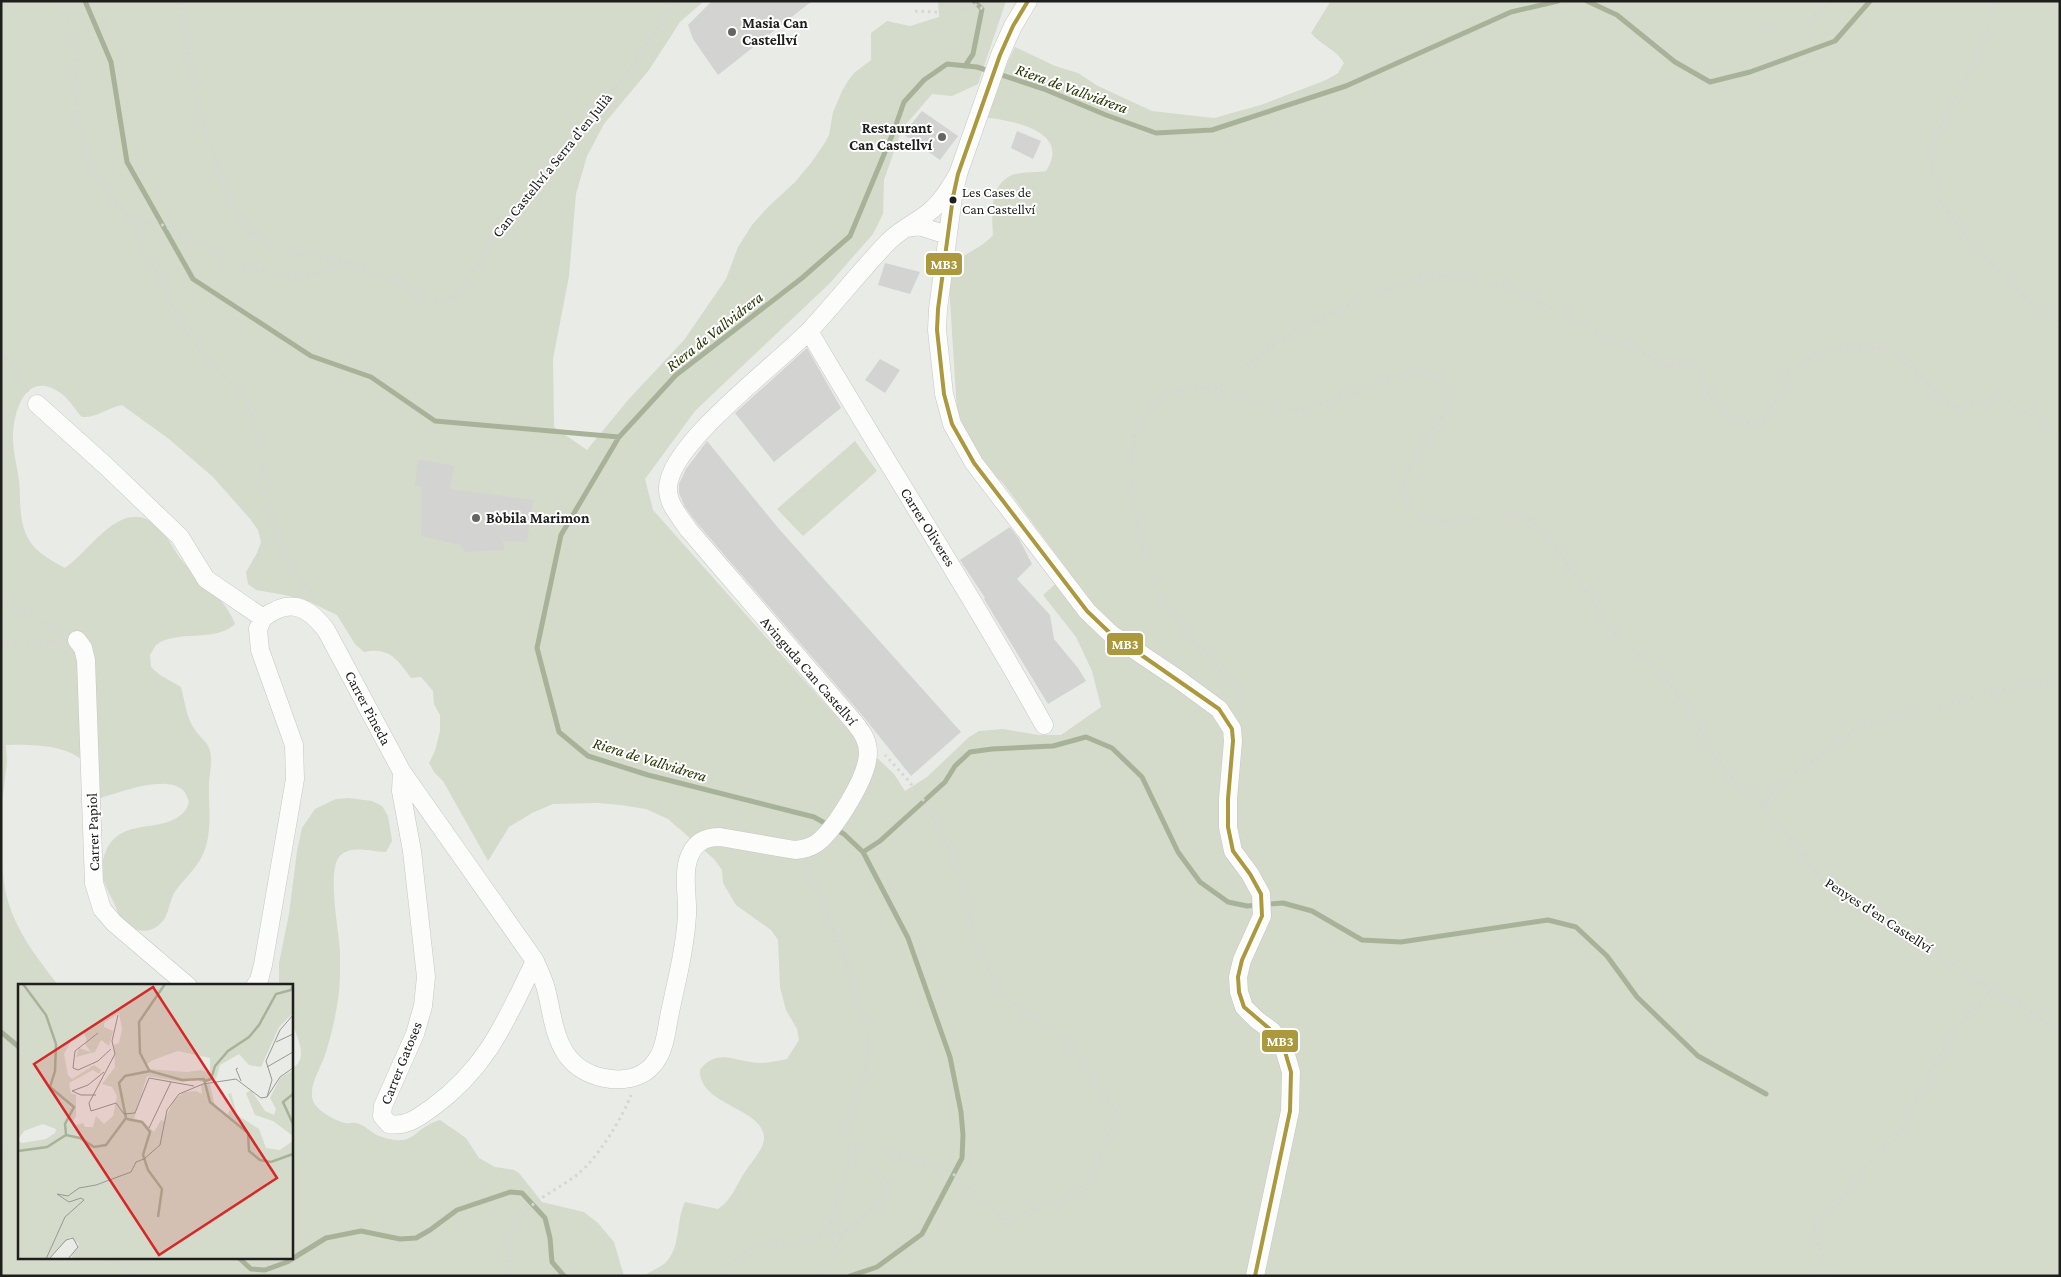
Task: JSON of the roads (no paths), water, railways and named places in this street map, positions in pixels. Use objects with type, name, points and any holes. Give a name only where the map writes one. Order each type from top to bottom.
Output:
[{"type":"street","points":[[1028,1],[1013,26],[1000,55],[982,101],[958,174],[947,230],[938,309],[940,362],[944,394],[952,424],[963,445],[1002,502],[1087,611],[1111,634],[1219,709],[1232,730],[1234,741],[1228,799],[1228,828],[1233,851],[1250,874],[1261,894],[1262,916],[1242,960],[1238,977],[1239,992],[1244,1007],[1272,1031],[1283,1045],[1291,1072],[1290,1111],[1255,1276]]},
{"type":"street","name":"Avinguda Can Castellví","points":[[633,1078],[649,1069],[659,1056],[666,1034],[686,933],[687,864],[694,848],[700,841],[709,837],[720,837],[780,849],[806,849],[825,836],[838,818],[862,780],[867,767],[868,753],[866,738],[854,722],[688,529],[674,509],[668,493],[670,475],[676,464],[705,428],[809,331],[889,241],[941,201],[958,174]]},
{"type":"street","points":[[922,217],[936,217],[947,230]]},
{"type":"street","points":[[903,229],[919,226],[947,230]]},
{"type":"street","name":"Carrer Oliveres","points":[[809,331],[857,414],[940,545],[1044,725]]},
{"type":"street","points":[[36,404],[106,466],[180,537],[206,579],[263,618],[258,629],[260,650],[294,746],[296,762],[295,779],[263,965],[256,984]]},
{"type":"street","name":"Carrer Pineda","points":[[263,618],[271,612],[292,606],[303,608],[317,617],[326,630],[402,772],[535,961],[547,991],[558,1038],[567,1056],[574,1064],[593,1075],[610,1078],[633,1078]]},
{"type":"street","name":"Carrer Papiol","points":[[77,640],[83,648],[86,660],[96,895],[102,909],[114,923],[186,984]]},
{"type":"street","name":"Carrer Gatoses","points":[[402,772],[401,791],[412,851],[426,977],[423,1006],[415,1034],[383,1106],[382,1116],[389,1124],[407,1123],[448,1096],[464,1081],[491,1048],[535,961]]},
{"type":"waterway","points":[[85,1],[111,62],[127,162],[193,279],[311,356],[371,377],[435,421],[619,437]]},
{"type":"waterway","points":[[965,66],[973,54],[982,9],[974,1]]},
{"type":"waterway","name":"Riera de Vallvidrera","points":[[850,1276],[877,1267],[922,1234],[962,1158],[961,1112],[950,1057],[908,938],[863,852],[844,834],[814,817],[648,775],[588,756],[559,732],[537,648],[561,535],[619,437],[676,375],[802,278],[850,236],[904,102],[924,80],[947,64],[977,67],[1044,89],[1106,115],[1156,133],[1212,130],[1346,86],[1511,12],[1558,1]]},
{"type":"waterway","name":"Riera de Vallvidrera","points":[[1587,1],[1617,15],[1675,62],[1710,82],[1750,72],[1835,41],[1870,1]]},
{"type":"waterway","points":[[863,852],[880,841],[945,782],[955,766],[970,752],[1053,746],[1086,737],[1112,748],[1142,777],[1178,852],[1200,882],[1228,902],[1247,906],[1283,903],[1312,911],[1362,940],[1401,942],[1548,920],[1576,927],[1607,956],[1637,997],[1698,1056],[1766,1094]]},
{"type":"waterway","points":[[1,1032],[18,1046]]},
{"type":"waterway","points":[[292,1259],[326,1238],[361,1231],[400,1239],[416,1238],[457,1210],[510,1192],[522,1193],[545,1218],[550,1238],[552,1262],[564,1276]]},
{"type":"waterway","points":[[241,1260],[251,1269],[265,1270],[290,1260]]},
{"type":"place","name":"Masia Can Castellví","points":[[732,32]]},
{"type":"place","name":"Restaurant Can Castellví","points":[[942,137]]},
{"type":"place","name":"Les Cases de Can Castellví","points":[[953,200]]},
{"type":"place","name":"Bòbila Marimon","points":[[476,518]]}]
